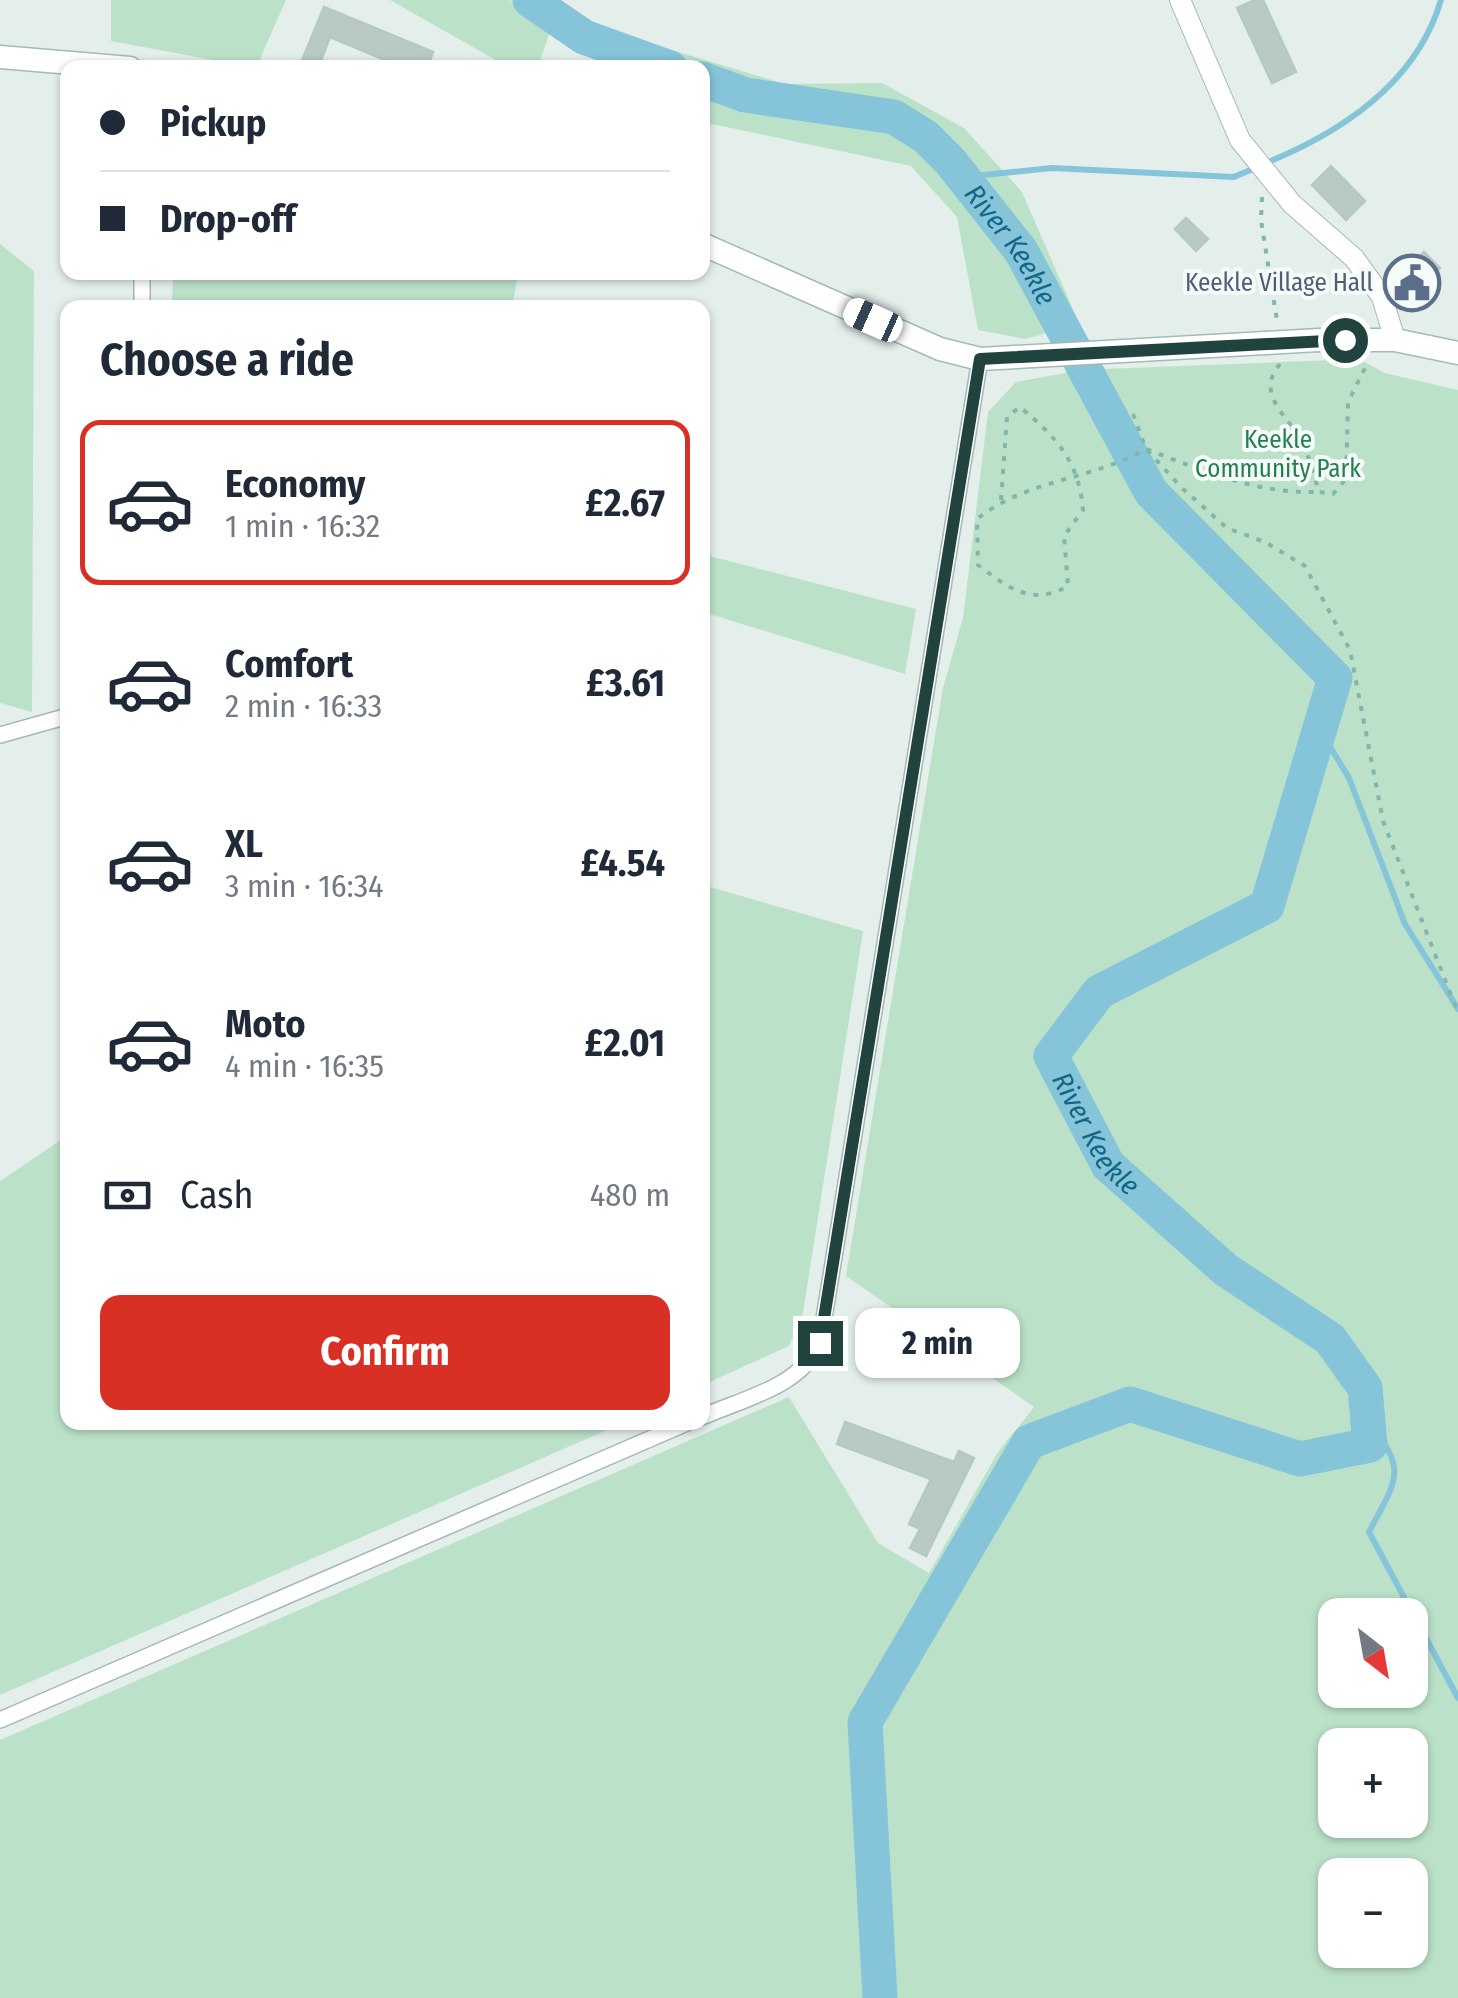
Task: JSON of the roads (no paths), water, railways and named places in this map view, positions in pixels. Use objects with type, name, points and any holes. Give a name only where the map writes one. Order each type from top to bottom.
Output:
[{"type":"main road","points":[[0,58],[60,63]]},
{"type":"main road","points":[[710,248],[940,349],[980,359],[1098,354],[1271,334],[1319,340],[1395,340],[1458,354]]},
{"type":"street","points":[[1180,0],[1240,140],[1270,179],[1354,258],[1382,297],[1395,340]]},
{"type":"street","points":[[710,1414],[795,1377],[811,1364],[820,1343],[980,359]]},
{"type":"street","points":[[0,735],[60,718]]},
{"type":"street","points":[[0,1720],[671,1430]]},
{"type":"waterway","name":"River Keekle","points":[[530,0],[584,37],[648,60]]},
{"type":"waterway","points":[[1266,163],[1322,136],[1373,101],[1414,56],[1441,0]]},
{"type":"waterway","name":"River Keekle","points":[[710,82],[745,95],[894,117],[926,137],[950,161],[1021,251],[1151,492],[1335,678],[1267,906],[1099,992],[1051,1056],[1108,1165],[1226,1270],[1330,1339],[1365,1388],[1370,1445],[1300,1459],[1130,1404],[1029,1442],[865,1722],[880,1998]]},
{"type":"waterway","points":[[963,177],[1052,168],[1234,177],[1255,168]]},
{"type":"waterway","points":[[1320,730],[1349,778],[1405,924],[1458,1009]]},
{"type":"waterway","points":[[1368,1423],[1394,1465],[1391,1488],[1369,1532],[1458,1698]]},
{"type":"place","name":"Keekle Village Hall","points":[[1412,283]]},
{"type":"park label","name":"Keekle Community Park","points":[[1278,454]]}]
